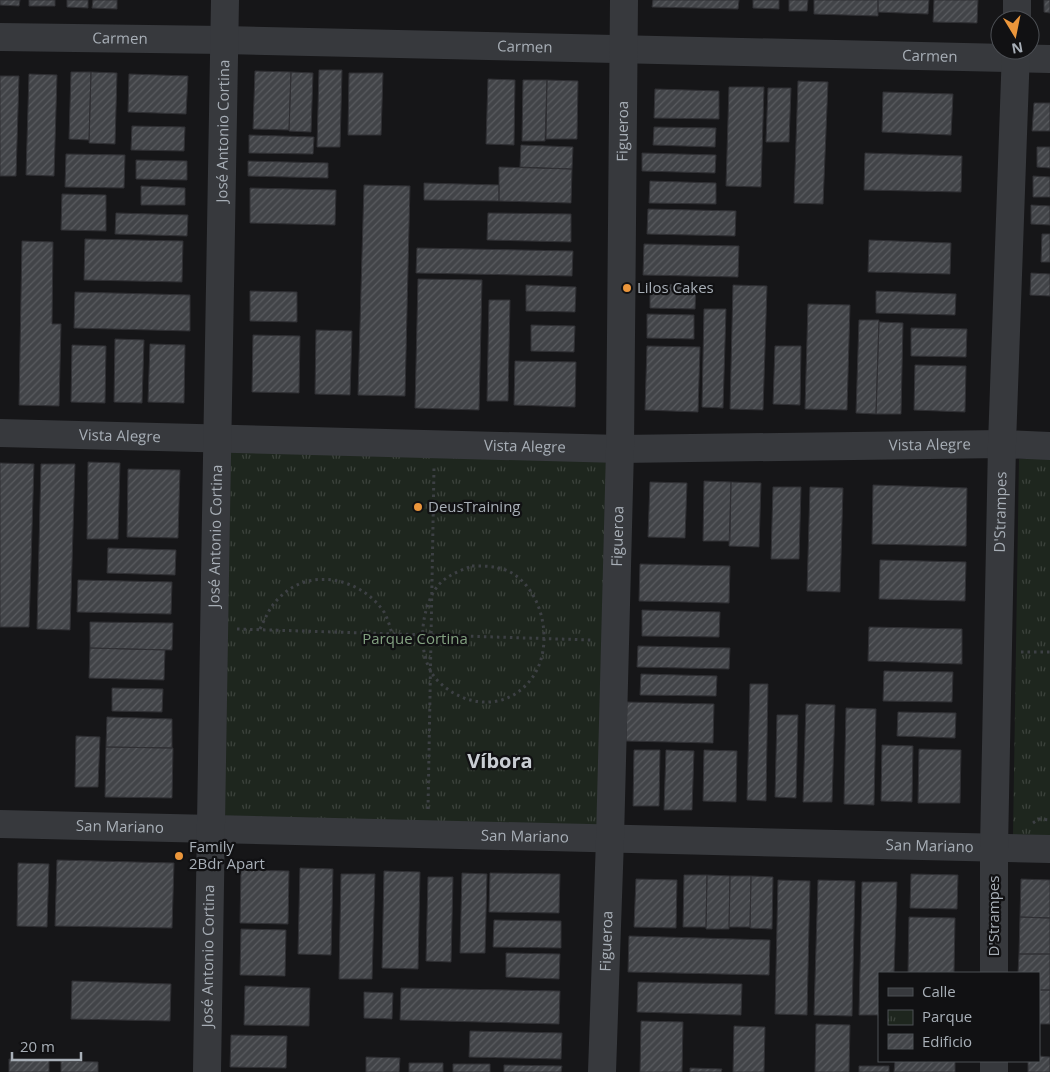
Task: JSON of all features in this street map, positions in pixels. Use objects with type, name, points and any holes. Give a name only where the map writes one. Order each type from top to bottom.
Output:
[{"type":"street","name":"José Antonio Cortina","points":[[207,1072],[209,830],[219,439],[224,0]]},
{"type":"street","name":"Figueroa","points":[[602,1072],[616,641],[620,449],[624,0]]},
{"type":"street","name":"Carmen","points":[[0,37],[623,49],[990,54]]},
{"type":"street","name":"D'Strampes","points":[[994,972],[994,848],[1002,444],[1016,60]]},
{"type":"street","name":"Vista Alegre","points":[[0,433],[620,449],[1002,444],[1050,446]]},
{"type":"street","name":"San Mariano","points":[[0,824],[1050,848]]},
{"type":"path","points":[[428,835],[434,444]]},
{"type":"path","points":[[472,566],[492,566],[512,573],[527,585],[537,602],[542,621],[543,639],[540,660],[532,678],[519,692],[502,700],[484,703],[466,700],[449,692],[436,679],[427,661],[422,642],[423,635],[423,622],[427,603],[438,586],[453,573],[472,566]]},
{"type":"path","points":[[260,630],[268,610],[281,595],[299,585],[318,580],[338,580],[357,587],[373,598],[385,614],[392,634]]},
{"type":"path","points":[[214,628],[616,641]]},
{"type":"path","points":[[1016,652],[1050,652]]},
{"type":"path","points":[[1039,820],[1050,820]]},
{"type":"green space","name":"Parque Cortina","points":[[219,439],[620,449],[610,839],[209,830]]},
{"type":"green space","points":[[1019,459],[1050,459],[1050,836],[1013,836]]},
{"type":"building","points":[[0,0],[20,0],[19,6],[0,5]]},
{"type":"building","points":[[29,0],[55,0],[55,6],[29,6]]},
{"type":"building","points":[[67,0],[88,0],[88,8],[67,7]]},
{"type":"building","points":[[93,0],[117,0],[117,9],[92,8]]},
{"type":"building","points":[[653,0],[739,0],[738,9],[652,7]]},
{"type":"building","points":[[753,0],[779,0],[779,9],[753,8]]},
{"type":"building","points":[[789,0],[808,0],[807,11],[789,11]]},
{"type":"building","points":[[814,0],[878,0],[878,16],[814,14]]},
{"type":"building","points":[[878,0],[929,0],[928,14],[878,12]]},
{"type":"building","points":[[934,0],[978,0],[977,23],[933,22]]},
{"type":"building","points":[[1044,0],[1050,0],[1050,13],[1044,12]]},
{"type":"building","points":[[319,70],[342,70],[340,147],[317,147]]},
{"type":"building","points":[[255,71],[291,72],[289,130],[253,129]]},
{"type":"building","points":[[71,72],[91,72],[89,140],[69,139]]},
{"type":"building","points":[[91,72],[117,73],[115,144],[89,143]]},
{"type":"building","points":[[291,72],[313,73],[311,132],[289,131]]},
{"type":"building","points":[[349,73],[383,73],[381,135],[348,135]]},
{"type":"building","points":[[29,74],[57,75],[54,176],[26,175]]},
{"type":"building","points":[[129,74],[188,76],[186,114],[128,112]]},
{"type":"building","points":[[0,76],[19,76],[16,176],[0,176]]},
{"type":"building","points":[[488,79],[515,80],[514,145],[486,144]]},
{"type":"building","points":[[523,80],[547,80],[545,141],[522,141]]},
{"type":"building","points":[[547,80],[578,81],[577,139],[546,139]]},
{"type":"building","points":[[798,81],[828,82],[823,204],[794,203]]},
{"type":"building","points":[[729,87],[764,87],[761,187],[726,186]]},
{"type":"building","points":[[768,88],[791,88],[789,142],[766,142]]},
{"type":"building","points":[[655,89],[719,91],[719,119],[654,118]]},
{"type":"building","points":[[883,92],[953,94],[951,135],[882,132]]},
{"type":"building","points":[[1034,103],[1050,103],[1050,131],[1032,131]]},
{"type":"building","points":[[132,126],[185,127],[184,151],[131,150]]},
{"type":"building","points":[[654,127],[716,128],[715,147],[653,145]]},
{"type":"building","points":[[249,135],[314,137],[313,154],[249,153]]},
{"type":"building","points":[[521,145],[573,147],[572,169],[520,167]]},
{"type":"building","points":[[1037,147],[1050,147],[1050,168],[1037,167]]},
{"type":"building","points":[[642,153],[716,155],[715,173],[642,171]]},
{"type":"building","points":[[865,153],[962,156],[961,192],[864,190]]},
{"type":"building","points":[[66,154],[125,155],[124,188],[65,187]]},
{"type":"building","points":[[136,160],[187,161],[187,180],[136,179]]},
{"type":"building","points":[[248,161],[328,163],[328,178],[248,176]]},
{"type":"building","points":[[499,167],[572,169],[571,203],[499,201]]},
{"type":"building","points":[[1033,176],[1050,177],[1050,197],[1033,197]]},
{"type":"building","points":[[650,181],[716,183],[716,204],[649,203]]},
{"type":"building","points":[[424,183],[499,185],[499,201],[424,200]]},
{"type":"building","points":[[364,185],[410,186],[405,396],[358,395]]},
{"type":"building","points":[[141,186],[185,188],[185,205],[141,205]]},
{"type":"building","points":[[250,188],[336,190],[335,225],[250,223]]},
{"type":"building","points":[[62,194],[106,195],[106,231],[61,230]]},
{"type":"building","points":[[1031,205],[1050,206],[1050,225],[1031,224]]},
{"type":"building","points":[[648,209],[736,211],[735,236],[647,234]]},
{"type":"building","points":[[116,213],[188,215],[187,236],[115,234]]},
{"type":"building","points":[[488,213],[571,214],[571,242],[487,240]]},
{"type":"building","points":[[1042,234],[1050,234],[1050,262],[1041,262]]},
{"type":"building","points":[[85,239],[183,241],[182,282],[84,280]]},
{"type":"building","points":[[869,240],[951,243],[950,274],[868,272]]},
{"type":"building","points":[[22,241],[53,242],[52,324],[61,324],[59,406],[19,405]]},
{"type":"building","points":[[644,244],[739,246],[738,277],[643,275]]},
{"type":"building","points":[[417,248],[573,251],[572,276],[416,273]]},
{"type":"building","points":[[1031,273],[1050,274],[1050,296],[1030,295]]},
{"type":"building","points":[[418,279],[482,280],[479,410],[415,408]]},
{"type":"building","points":[[650,284],[696,285],[695,309],[650,308]]},
{"type":"building","points":[[526,285],[576,287],[575,312],[526,311]]},
{"type":"building","points":[[733,285],[767,286],[763,410],[730,409]]},
{"type":"building","points":[[250,291],[297,292],[297,322],[250,321]]},
{"type":"building","points":[[876,291],[956,294],[955,315],[876,313]]},
{"type":"building","points":[[75,292],[190,295],[190,331],[74,328]]},
{"type":"building","points":[[489,300],[510,300],[508,401],[487,401]]},
{"type":"building","points":[[808,304],[850,305],[847,410],[805,409]]},
{"type":"building","points":[[704,309],[726,309],[723,408],[702,407]]},
{"type":"building","points":[[647,314],[694,315],[694,339],[647,338]]},
{"type":"building","points":[[859,320],[879,320],[876,414],[856,413]]},
{"type":"building","points":[[879,322],[903,323],[901,414],[876,414]]},
{"type":"building","points":[[531,325],[575,326],[574,352],[531,351]]},
{"type":"building","points":[[911,328],[967,329],[966,357],[911,356]]},
{"type":"building","points":[[316,330],[352,331],[350,395],[315,394]]},
{"type":"building","points":[[253,335],[300,336],[299,393],[252,392]]},
{"type":"building","points":[[115,339],[144,340],[142,403],[114,402]]},
{"type":"building","points":[[150,344],[185,345],[184,403],[148,402]]},
{"type":"building","points":[[72,345],[106,346],[105,403],[71,402]]},
{"type":"building","points":[[647,346],[700,347],[698,412],[645,410]]},
{"type":"building","points":[[775,346],[801,346],[800,405],[773,404]]},
{"type":"building","points":[[515,361],[576,362],[575,407],[514,405]]},
{"type":"building","points":[[915,365],[966,366],[965,412],[914,410]]},
{"type":"building","points":[[88,462],[120,463],[118,539],[87,539]]},
{"type":"building","points":[[0,463],[34,464],[29,627],[0,627]]},
{"type":"building","points":[[41,464],[75,464],[70,630],[37,629]]},
{"type":"building","points":[[128,469],[180,470],[178,538],[127,537]]},
{"type":"building","points":[[704,481],[731,482],[730,541],[703,541]]},
{"type":"building","points":[[650,482],[687,483],[685,538],[648,537]]},
{"type":"building","points":[[731,482],[761,483],[759,547],[729,546]]},
{"type":"building","points":[[873,485],[967,488],[966,546],[872,544]]},
{"type":"building","points":[[773,487],[801,487],[799,559],[771,559]]},
{"type":"building","points":[[810,487],[843,488],[840,592],[807,591]]},
{"type":"building","points":[[108,548],[176,550],[175,575],[107,573]]},
{"type":"building","points":[[880,560],[966,562],[965,601],[879,599]]},
{"type":"building","points":[[640,564],[730,566],[729,603],[639,601]]},
{"type":"building","points":[[78,580],[172,582],[171,614],[77,612]]},
{"type":"building","points":[[642,610],[720,612],[719,637],[642,636]]},
{"type":"building","points":[[90,622],[173,623],[172,650],[90,648]]},
{"type":"building","points":[[869,627],[962,629],[962,664],[868,661]]},
{"type":"building","points":[[638,646],[730,648],[729,669],[637,667]]},
{"type":"building","points":[[90,648],[165,650],[164,680],[89,678]]},
{"type":"building","points":[[884,671],[953,672],[952,702],[883,701]]},
{"type":"building","points":[[641,674],[717,676],[716,696],[640,695]]},
{"type":"building","points":[[750,684],[768,684],[766,801],[747,800]]},
{"type":"building","points":[[112,688],[163,689],[162,712],[112,711]]},
{"type":"building","points":[[627,702],[714,704],[713,743],[626,741]]},
{"type":"building","points":[[806,704],[835,705],[832,802],[803,802]]},
{"type":"building","points":[[846,708],[876,709],[874,805],[844,804]]},
{"type":"building","points":[[898,712],[956,713],[955,738],[897,736]]},
{"type":"building","points":[[777,715],[798,715],[796,798],[775,797]]},
{"type":"building","points":[[107,717],[172,719],[172,748],[106,747]]},
{"type":"building","points":[[76,736],[100,737],[98,787],[75,787]]},
{"type":"building","points":[[882,745],[913,746],[912,802],[881,801]]},
{"type":"building","points":[[106,747],[173,748],[172,798],[105,797]]},
{"type":"building","points":[[919,749],[961,750],[960,803],[918,803]]},
{"type":"building","points":[[634,750],[660,750],[659,806],[633,806]]},
{"type":"building","points":[[666,750],[694,751],[692,810],[664,810]]},
{"type":"building","points":[[704,750],[737,751],[736,802],[703,801]]},
{"type":"building","points":[[57,860],[174,863],[172,928],[55,926]]},
{"type":"building","points":[[18,863],[49,864],[47,927],[17,926]]},
{"type":"building","points":[[300,868],[333,869],[331,955],[298,954]]},
{"type":"building","points":[[241,870],[289,871],[288,924],[240,923]]},
{"type":"building","points":[[384,871],[420,872],[418,969],[382,968]]},
{"type":"building","points":[[462,873],[487,874],[485,953],[460,953]]},
{"type":"building","points":[[490,873],[560,874],[559,913],[489,912]]},
{"type":"building","points":[[341,874],[375,874],[372,979],[339,979]]},
{"type":"building","points":[[911,874],[958,875],[957,909],[910,908]]},
{"type":"building","points":[[684,875],[707,875],[706,927],[683,927]]},
{"type":"building","points":[[707,875],[730,876],[729,929],[706,929]]},
{"type":"building","points":[[730,876],[751,876],[750,927],[729,927]]},
{"type":"building","points":[[751,876],[773,877],[772,929],[750,928]]},
{"type":"building","points":[[428,877],[453,877],[451,962],[426,961]]},
{"type":"building","points":[[636,879],[677,880],[676,928],[634,927]]},
{"type":"building","points":[[1021,879],[1050,880],[1050,918],[1020,917]]},
{"type":"building","points":[[778,880],[810,881],[807,1015],[775,1014]]},
{"type":"building","points":[[818,880],[855,881],[852,1016],[814,1015]]},
{"type":"building","points":[[862,882],[897,882],[894,972],[878,972],[878,1015],[859,1015]]},
{"type":"building","points":[[909,917],[955,918],[954,972],[908,972]]},
{"type":"building","points":[[1020,917],[1050,918],[1050,954],[1019,954]]},
{"type":"building","points":[[494,920],[561,921],[561,948],[493,947]]},
{"type":"building","points":[[241,929],[286,930],[285,976],[240,975]]},
{"type":"building","points":[[629,936],[770,940],[769,975],[628,972]]},
{"type":"building","points":[[506,953],[560,954],[559,979],[506,977]]},
{"type":"building","points":[[1019,954],[1050,954],[1050,990],[1040,990],[1040,972],[1018,972]]},
{"type":"building","points":[[72,981],[171,984],[170,1021],[71,1019]]},
{"type":"building","points":[[638,982],[742,984],[741,1015],[637,1012]]},
{"type":"building","points":[[245,986],[310,988],[309,1026],[244,1025]]},
{"type":"building","points":[[401,988],[560,991],[559,1024],[400,1020]]},
{"type":"building","points":[[1040,990],[1050,990],[1050,1024],[1040,1024]]},
{"type":"building","points":[[364,992],[393,993],[392,1019],[364,1018]]},
{"type":"building","points":[[641,1021],[683,1022],[682,1072],[640,1072]]},
{"type":"building","points":[[816,1024],[850,1025],[849,1072],[815,1072]]},
{"type":"building","points":[[734,1026],[765,1027],[764,1072],[733,1072]]},
{"type":"building","points":[[470,1031],[562,1033],[561,1059],[469,1057]]},
{"type":"building","points":[[231,1035],[287,1036],[286,1068],[230,1067]]},
{"type":"building","points":[[1040,1056],[1050,1057],[1050,1072],[1028,1072],[1028,1062],[1040,1062]]},
{"type":"building","points":[[366,1057],[400,1058],[399,1072],[366,1072]]},
{"type":"building","points":[[9,1059],[49,1060],[49,1072],[9,1072]]},
{"type":"building","points":[[61,1061],[98,1062],[98,1072],[61,1072]]},
{"type":"building","points":[[895,1062],[955,1062],[955,1072],[894,1072]]},
{"type":"building","points":[[409,1063],[443,1063],[443,1072],[409,1072]]},
{"type":"building","points":[[453,1064],[490,1064],[490,1072],[453,1072]]},
{"type":"building","points":[[504,1065],[562,1066],[561,1072],[504,1072]]},
{"type":"building","points":[[859,1066],[889,1066],[889,1072],[859,1072]]},
{"type":"building","points":[[690,1068],[722,1069],[721,1072],[690,1072]]},
{"type":"place","name":"Lilos Cakes","points":[[627,288]]},
{"type":"place","name":"DeusTraining","points":[[418,507]]},
{"type":"place","name":"Family 2Bdr Apart","points":[[179,856]]},
{"type":"district","name":"Víbora","points":[[500,761]]}]
